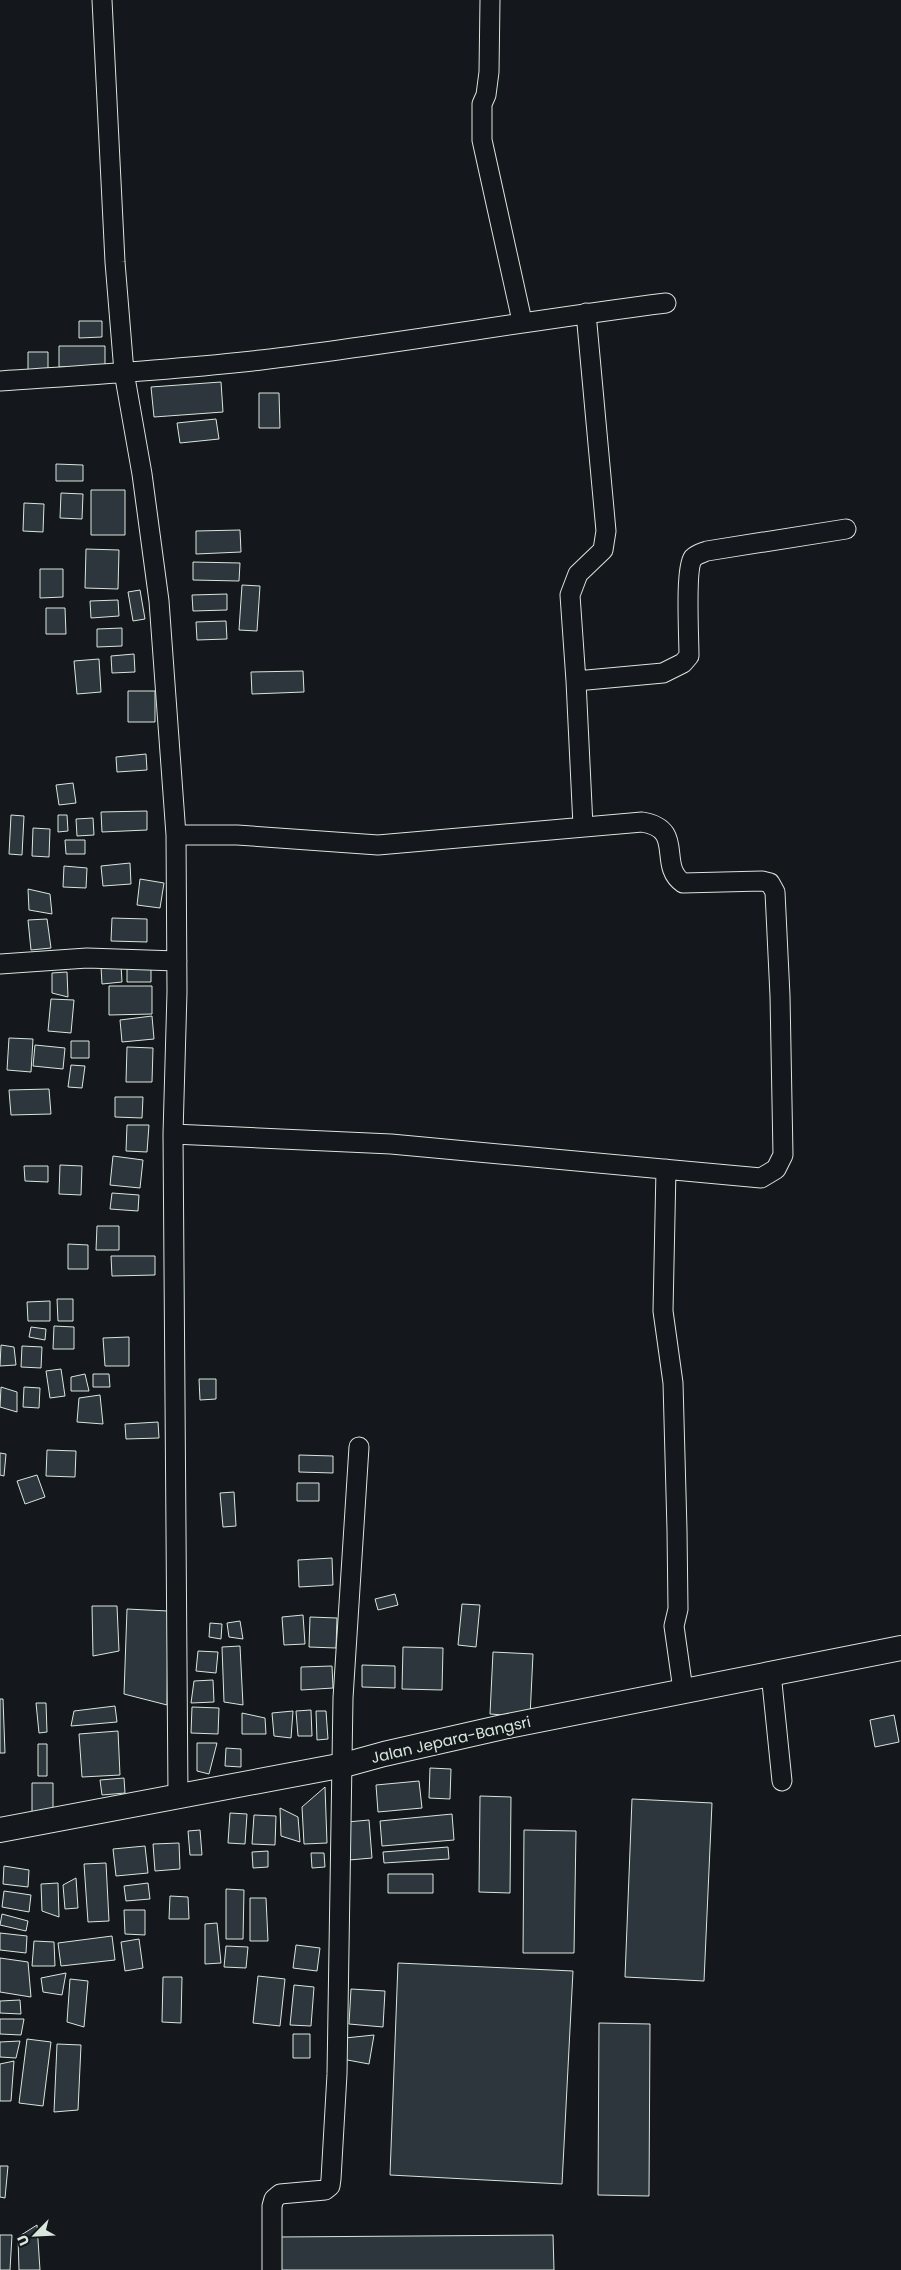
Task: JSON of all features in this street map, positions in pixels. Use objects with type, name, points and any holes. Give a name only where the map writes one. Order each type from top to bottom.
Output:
[{"type":"main road","name":"Jalan Jepara-Bangsri","points":[[0,1830],[344,1765],[503,1727],[901,1648]]},
{"type":"street","points":[[102,0],[114,253],[124,372],[142,474],[159,601],[176,835],[177,961],[173,1134],[178,1796]]},
{"type":"street","points":[[490,0],[490,72],[480,118],[482,140],[522,322]]},
{"type":"street","points":[[0,381],[259,360],[666,303]]},
{"type":"street","points":[[582,826],[576,681],[570,595],[571,586],[578,574],[603,550],[606,532],[586,313]]},
{"type":"street","points":[[576,681],[663,673],[683,663],[689,656],[688,572],[694,558],[698,555],[707,551],[846,529]]},
{"type":"street","points":[[173,1134],[391,1144],[761,1178],[776,1169],[782,1155],[780,996],[775,892],[770,883],[762,881],[682,883],[673,870],[666,834],[655,824],[642,822],[378,845],[237,835],[176,835]]},
{"type":"street","points":[[0,964],[87,958],[177,961]]},
{"type":"street","points":[[666,1169],[663,1311],[673,1383],[678,1609],[674,1626],[683,1690]]},
{"type":"street","points":[[272,2270],[272,2206],[274,2199],[280,2194],[328,2189],[331,2179],[337,2074],[344,1765],[343,1698],[359,1446]]},
{"type":"street","points":[[771,1673],[782,1780]]},
{"type":"building","points":[[79,321],[102,321],[102,337],[79,338]]},
{"type":"building","points":[[59,346],[105,346],[105,367],[59,367]]},
{"type":"building","points":[[28,352],[48,352],[48,371],[28,371]]},
{"type":"building","points":[[221,382],[223,412],[154,417],[151,387]]},
{"type":"building","points":[[259,393],[279,393],[280,428],[259,428]]},
{"type":"building","points":[[216,419],[219,439],[180,443],[177,423]]},
{"type":"building","points":[[56,464],[83,465],[83,481],[56,481]]},
{"type":"building","points":[[91,490],[125,490],[125,535],[91,535]]},
{"type":"building","points":[[61,493],[83,494],[82,519],[60,518]]},
{"type":"building","points":[[24,503],[44,504],[43,532],[23,531]]},
{"type":"building","points":[[240,530],[241,552],[196,554],[196,531]]},
{"type":"building","points":[[86,549],[119,550],[118,589],[85,588]]},
{"type":"building","points":[[193,562],[240,563],[239,581],[193,580]]},
{"type":"building","points":[[40,569],[63,569],[63,597],[40,598]]},
{"type":"building","points":[[242,585],[260,586],[257,631],[239,630]]},
{"type":"building","points":[[140,590],[145,619],[133,621],[128,592]]},
{"type":"building","points":[[227,594],[227,610],[193,611],[192,595]]},
{"type":"building","points":[[118,600],[119,616],[91,618],[90,601]]},
{"type":"building","points":[[46,608],[65,608],[66,634],[46,634]]},
{"type":"building","points":[[226,621],[227,639],[197,640],[196,622]]},
{"type":"building","points":[[122,628],[122,646],[97,647],[97,629]]},
{"type":"building","points":[[134,654],[135,672],[112,673],[111,656]]},
{"type":"building","points":[[99,659],[101,692],[77,694],[74,661]]},
{"type":"building","points":[[303,671],[304,692],[252,694],[251,672]]},
{"type":"building","points":[[128,691],[155,691],[155,722],[128,722]]},
{"type":"building","points":[[146,754],[147,770],[117,772],[116,757]]},
{"type":"building","points":[[73,783],[76,803],[59,805],[56,785]]},
{"type":"building","points":[[147,811],[147,830],[102,832],[101,812]]},
{"type":"building","points":[[11,815],[24,816],[22,855],[9,854]]},
{"type":"building","points":[[58,815],[67,815],[68,831],[58,832]]},
{"type":"building","points":[[93,818],[94,835],[77,836],[76,819]]},
{"type":"building","points":[[33,828],[50,829],[49,857],[32,856]]},
{"type":"building","points":[[65,840],[85,840],[85,854],[66,854]]},
{"type":"building","points":[[130,863],[131,884],[103,886],[101,866]]},
{"type":"building","points":[[64,866],[87,868],[86,888],[63,887]]},
{"type":"building","points":[[140,879],[164,883],[160,908],[137,905]]},
{"type":"building","points":[[28,889],[50,894],[52,914],[29,910]]},
{"type":"building","points":[[112,918],[147,919],[147,942],[111,941]]},
{"type":"building","points":[[47,919],[51,948],[31,950],[28,920]]},
{"type":"building","points":[[127,963],[151,963],[151,982],[127,982]]},
{"type":"building","points":[[121,965],[122,982],[102,984],[101,967]]},
{"type":"building","points":[[67,972],[68,997],[52,993],[52,973]]},
{"type":"building","points":[[109,986],[152,986],[152,1014],[109,1015]]},
{"type":"building","points":[[51,999],[74,1000],[71,1033],[48,1031]]},
{"type":"building","points":[[152,1016],[154,1039],[122,1042],[120,1020]]},
{"type":"building","points":[[9,1038],[33,1039],[31,1072],[7,1070]]},
{"type":"building","points":[[71,1041],[89,1041],[89,1058],[71,1058]]},
{"type":"building","points":[[35,1045],[65,1048],[63,1069],[33,1066]]},
{"type":"building","points":[[127,1047],[153,1048],[152,1082],[126,1082]]},
{"type":"building","points":[[71,1065],[85,1066],[82,1088],[68,1087]]},
{"type":"building","points":[[49,1089],[51,1114],[11,1115],[9,1090]]},
{"type":"building","points":[[115,1097],[143,1097],[142,1118],[115,1117]]},
{"type":"building","points":[[127,1125],[149,1125],[147,1152],[126,1151]]},
{"type":"building","points":[[113,1156],[143,1160],[140,1188],[110,1185]]},
{"type":"building","points":[[60,1165],[82,1166],[81,1195],[59,1194]]},
{"type":"building","points":[[24,1166],[48,1166],[48,1182],[25,1181]]},
{"type":"building","points":[[112,1193],[139,1195],[138,1211],[110,1209]]},
{"type":"building","points":[[97,1226],[119,1226],[119,1250],[96,1250]]},
{"type":"building","points":[[68,1244],[88,1245],[88,1269],[68,1269]]},
{"type":"building","points":[[111,1256],[155,1256],[155,1275],[112,1276]]},
{"type":"building","points":[[57,1299],[73,1299],[73,1321],[58,1321]]},
{"type":"building","points":[[50,1301],[50,1321],[28,1321],[27,1302]]},
{"type":"building","points":[[54,1326],[74,1327],[74,1349],[53,1349]]},
{"type":"building","points":[[31,1327],[46,1329],[45,1340],[29,1337]]},
{"type":"building","points":[[129,1337],[129,1366],[105,1366],[103,1338]]},
{"type":"building","points":[[1,1345],[14,1347],[16,1365],[0,1366]]},
{"type":"building","points":[[22,1346],[42,1347],[41,1368],[21,1367]]},
{"type":"building","points":[[61,1369],[65,1396],[50,1398],[46,1371]]},
{"type":"building","points":[[85,1374],[89,1391],[71,1391],[71,1377]]},
{"type":"building","points":[[93,1374],[109,1374],[110,1387],[93,1387]]},
{"type":"building","points":[[199,1379],[216,1379],[216,1399],[200,1400]]},
{"type":"building","points":[[1,1387],[17,1392],[17,1412],[0,1407]]},
{"type":"building","points":[[24,1387],[40,1388],[39,1408],[23,1407]]},
{"type":"building","points":[[100,1395],[103,1424],[77,1422],[79,1398]]},
{"type":"building","points":[[158,1422],[159,1438],[126,1439],[125,1424]]},
{"type":"building","points":[[47,1450],[76,1451],[75,1477],[46,1476]]},
{"type":"building","points":[[0,1453],[6,1454],[4,1476],[0,1475]]},
{"type":"building","points":[[299,1455],[333,1456],[333,1473],[299,1472]]},
{"type":"building","points":[[37,1475],[45,1497],[25,1504],[17,1481]]},
{"type":"building","points":[[297,1483],[319,1483],[319,1501],[297,1501]]},
{"type":"building","points":[[234,1492],[236,1526],[223,1527],[220,1493]]},
{"type":"building","points":[[332,1558],[333,1585],[299,1587],[298,1560]]},
{"type":"building","points":[[395,1594],[398,1605],[378,1610],[375,1599]]},
{"type":"building","points":[[462,1604],[480,1605],[476,1647],[458,1645]]},
{"type":"building","points":[[92,1606],[117,1606],[119,1651],[93,1656]]},
{"type":"building","points":[[127,1609],[168,1611],[167,1705],[124,1694]]},
{"type":"building","points":[[303,1615],[305,1644],[284,1645],[282,1617]]},
{"type":"building","points":[[310,1617],[337,1618],[336,1648],[309,1647]]},
{"type":"building","points":[[240,1621],[243,1639],[229,1637],[227,1623]]},
{"type":"building","points":[[210,1623],[222,1624],[221,1639],[209,1637]]},
{"type":"building","points":[[240,1646],[243,1705],[224,1702],[222,1647]]},
{"type":"building","points":[[403,1647],[443,1648],[442,1690],[402,1689]]},
{"type":"building","points":[[198,1651],[218,1652],[216,1673],[196,1671]]},
{"type":"building","points":[[493,1652],[533,1654],[530,1717],[490,1714]]},
{"type":"building","points":[[362,1665],[395,1666],[395,1688],[362,1687]]},
{"type":"building","points":[[332,1666],[333,1688],[301,1690],[301,1667]]},
{"type":"building","points":[[213,1680],[214,1702],[191,1703],[194,1681]]},
{"type":"building","points":[[0,1699],[3,1699],[5,1753],[0,1753]]},
{"type":"building","points":[[36,1703],[46,1703],[47,1732],[39,1733]]},
{"type":"building","points":[[115,1706],[117,1722],[71,1726],[74,1711]]},
{"type":"building","points":[[192,1707],[219,1708],[218,1734],[191,1733]]},
{"type":"building","points":[[311,1710],[312,1736],[298,1736],[296,1711]]},
{"type":"building","points":[[293,1711],[291,1738],[274,1736],[272,1713]]},
{"type":"building","points":[[316,1711],[326,1711],[328,1739],[317,1740]]},
{"type":"building","points":[[242,1713],[265,1718],[266,1734],[242,1734]]},
{"type":"building","points":[[894,1715],[899,1742],[875,1747],[870,1720]]},
{"type":"building","points":[[118,1731],[120,1775],[82,1777],[79,1734]]},
{"type":"building","points":[[197,1743],[217,1743],[209,1774],[197,1771]]},
{"type":"building","points":[[38,1744],[47,1744],[47,1776],[38,1776]]},
{"type":"building","points":[[226,1748],[241,1749],[241,1767],[225,1766]]},
{"type":"building","points":[[430,1768],[451,1769],[450,1799],[429,1798]]},
{"type":"building","points":[[124,1778],[125,1793],[102,1795],[100,1780]]},
{"type":"building","points":[[419,1781],[422,1808],[378,1812],[376,1785]]},
{"type":"building","points":[[32,1783],[53,1783],[53,1813],[32,1813]]},
{"type":"building","points":[[325,1787],[327,1843],[304,1844],[302,1807]]},
{"type":"building","points":[[480,1796],[511,1797],[510,1893],[479,1892]]},
{"type":"building","points":[[632,1799],[712,1803],[704,1981],[625,1977]]},
{"type":"building","points":[[280,1808],[298,1817],[300,1842],[281,1836]]},
{"type":"building","points":[[230,1813],[247,1814],[245,1844],[228,1843]]},
{"type":"building","points":[[452,1814],[454,1840],[382,1846],[380,1821]]},
{"type":"building","points":[[254,1815],[276,1816],[275,1845],[252,1844]]},
{"type":"building","points":[[369,1820],[372,1858],[349,1860],[347,1822]]},
{"type":"building","points":[[200,1830],[202,1855],[190,1855],[188,1831]]},
{"type":"building","points":[[524,1830],[576,1831],[574,1953],[523,1953]]},
{"type":"building","points":[[179,1843],[180,1869],[155,1871],[153,1844]]},
{"type":"building","points":[[145,1846],[148,1873],[116,1876],[113,1849]]},
{"type":"building","points":[[448,1847],[449,1859],[384,1863],[383,1852]]},
{"type":"building","points":[[268,1851],[268,1867],[253,1868],[252,1852]]},
{"type":"building","points":[[311,1853],[324,1853],[325,1867],[312,1868]]},
{"type":"building","points":[[106,1863],[109,1921],[88,1922],[84,1864]]},
{"type":"building","points":[[4,1866],[29,1870],[28,1887],[3,1884]]},
{"type":"building","points":[[388,1874],[433,1874],[433,1893],[388,1893]]},
{"type":"building","points":[[76,1878],[78,1908],[65,1909],[63,1885]]},
{"type":"building","points":[[58,1883],[59,1917],[42,1911],[41,1884]]},
{"type":"building","points":[[148,1883],[150,1899],[126,1901],[124,1886]]},
{"type":"building","points":[[226,1889],[244,1890],[243,1939],[226,1939]]},
{"type":"building","points":[[4,1891],[31,1895],[29,1912],[2,1907]]},
{"type":"building","points":[[170,1896],[188,1897],[189,1919],[169,1919]]},
{"type":"building","points":[[250,1898],[266,1898],[268,1941],[250,1941]]},
{"type":"building","points":[[124,1910],[145,1910],[145,1935],[125,1934]]},
{"type":"building","points":[[2,1914],[28,1921],[26,1931],[0,1925]]},
{"type":"building","points":[[217,1923],[221,1963],[205,1964],[205,1924]]},
{"type":"building","points":[[0,1933],[27,1936],[26,1953],[0,1950]]},
{"type":"building","points":[[112,1936],[115,1960],[61,1966],[58,1943]]},
{"type":"building","points":[[139,1939],[143,1968],[125,1971],[121,1942]]},
{"type":"building","points":[[34,1941],[54,1942],[55,1966],[32,1966]]},
{"type":"building","points":[[296,1945],[320,1948],[317,1971],[293,1968]]},
{"type":"building","points":[[226,1946],[248,1947],[246,1968],[224,1967]]},
{"type":"building","points":[[0,1958],[28,1962],[31,1997],[0,1992]]},
{"type":"building","points":[[398,1963],[573,1971],[562,2184],[390,2175]]},
{"type":"building","points":[[66,1973],[62,1995],[43,1992],[41,1978]]},
{"type":"building","points":[[258,1976],[285,1979],[280,2026],[253,2023]]},
{"type":"building","points":[[163,1977],[182,1977],[181,2023],[162,2022]]},
{"type":"building","points":[[70,1979],[88,1981],[84,2027],[67,2022]]},
{"type":"building","points":[[294,1985],[314,1987],[311,2026],[290,2025]]},
{"type":"building","points":[[351,1989],[385,1991],[383,2027],[349,2024]]},
{"type":"building","points":[[20,2000],[21,2014],[0,2013],[0,2001]]},
{"type":"building","points":[[0,2019],[24,2019],[21,2035],[0,2034]]},
{"type":"building","points":[[599,2023],[650,2024],[649,2196],[598,2195]]},
{"type":"building","points":[[293,2034],[310,2034],[310,2058],[293,2058]]},
{"type":"building","points":[[374,2035],[369,2064],[342,2059],[345,2038]]},
{"type":"building","points":[[27,2039],[51,2042],[43,2106],[19,2103]]},
{"type":"building","points":[[20,2041],[16,2058],[0,2057],[0,2042]]},
{"type":"building","points":[[57,2044],[81,2045],[78,2110],[54,2112]]},
{"type":"building","points":[[14,2061],[11,2101],[0,2101],[0,2064]]},
{"type":"building","points":[[0,2166],[8,2166],[5,2198],[0,2197]]},
{"type":"building","points":[[37,2225],[40,2270],[19,2270],[18,2237]]},
{"type":"building","points":[[0,2235],[12,2235],[10,2270],[0,2270]]},
{"type":"building","points":[[553,2235],[554,2270],[278,2270],[277,2237]]}]
